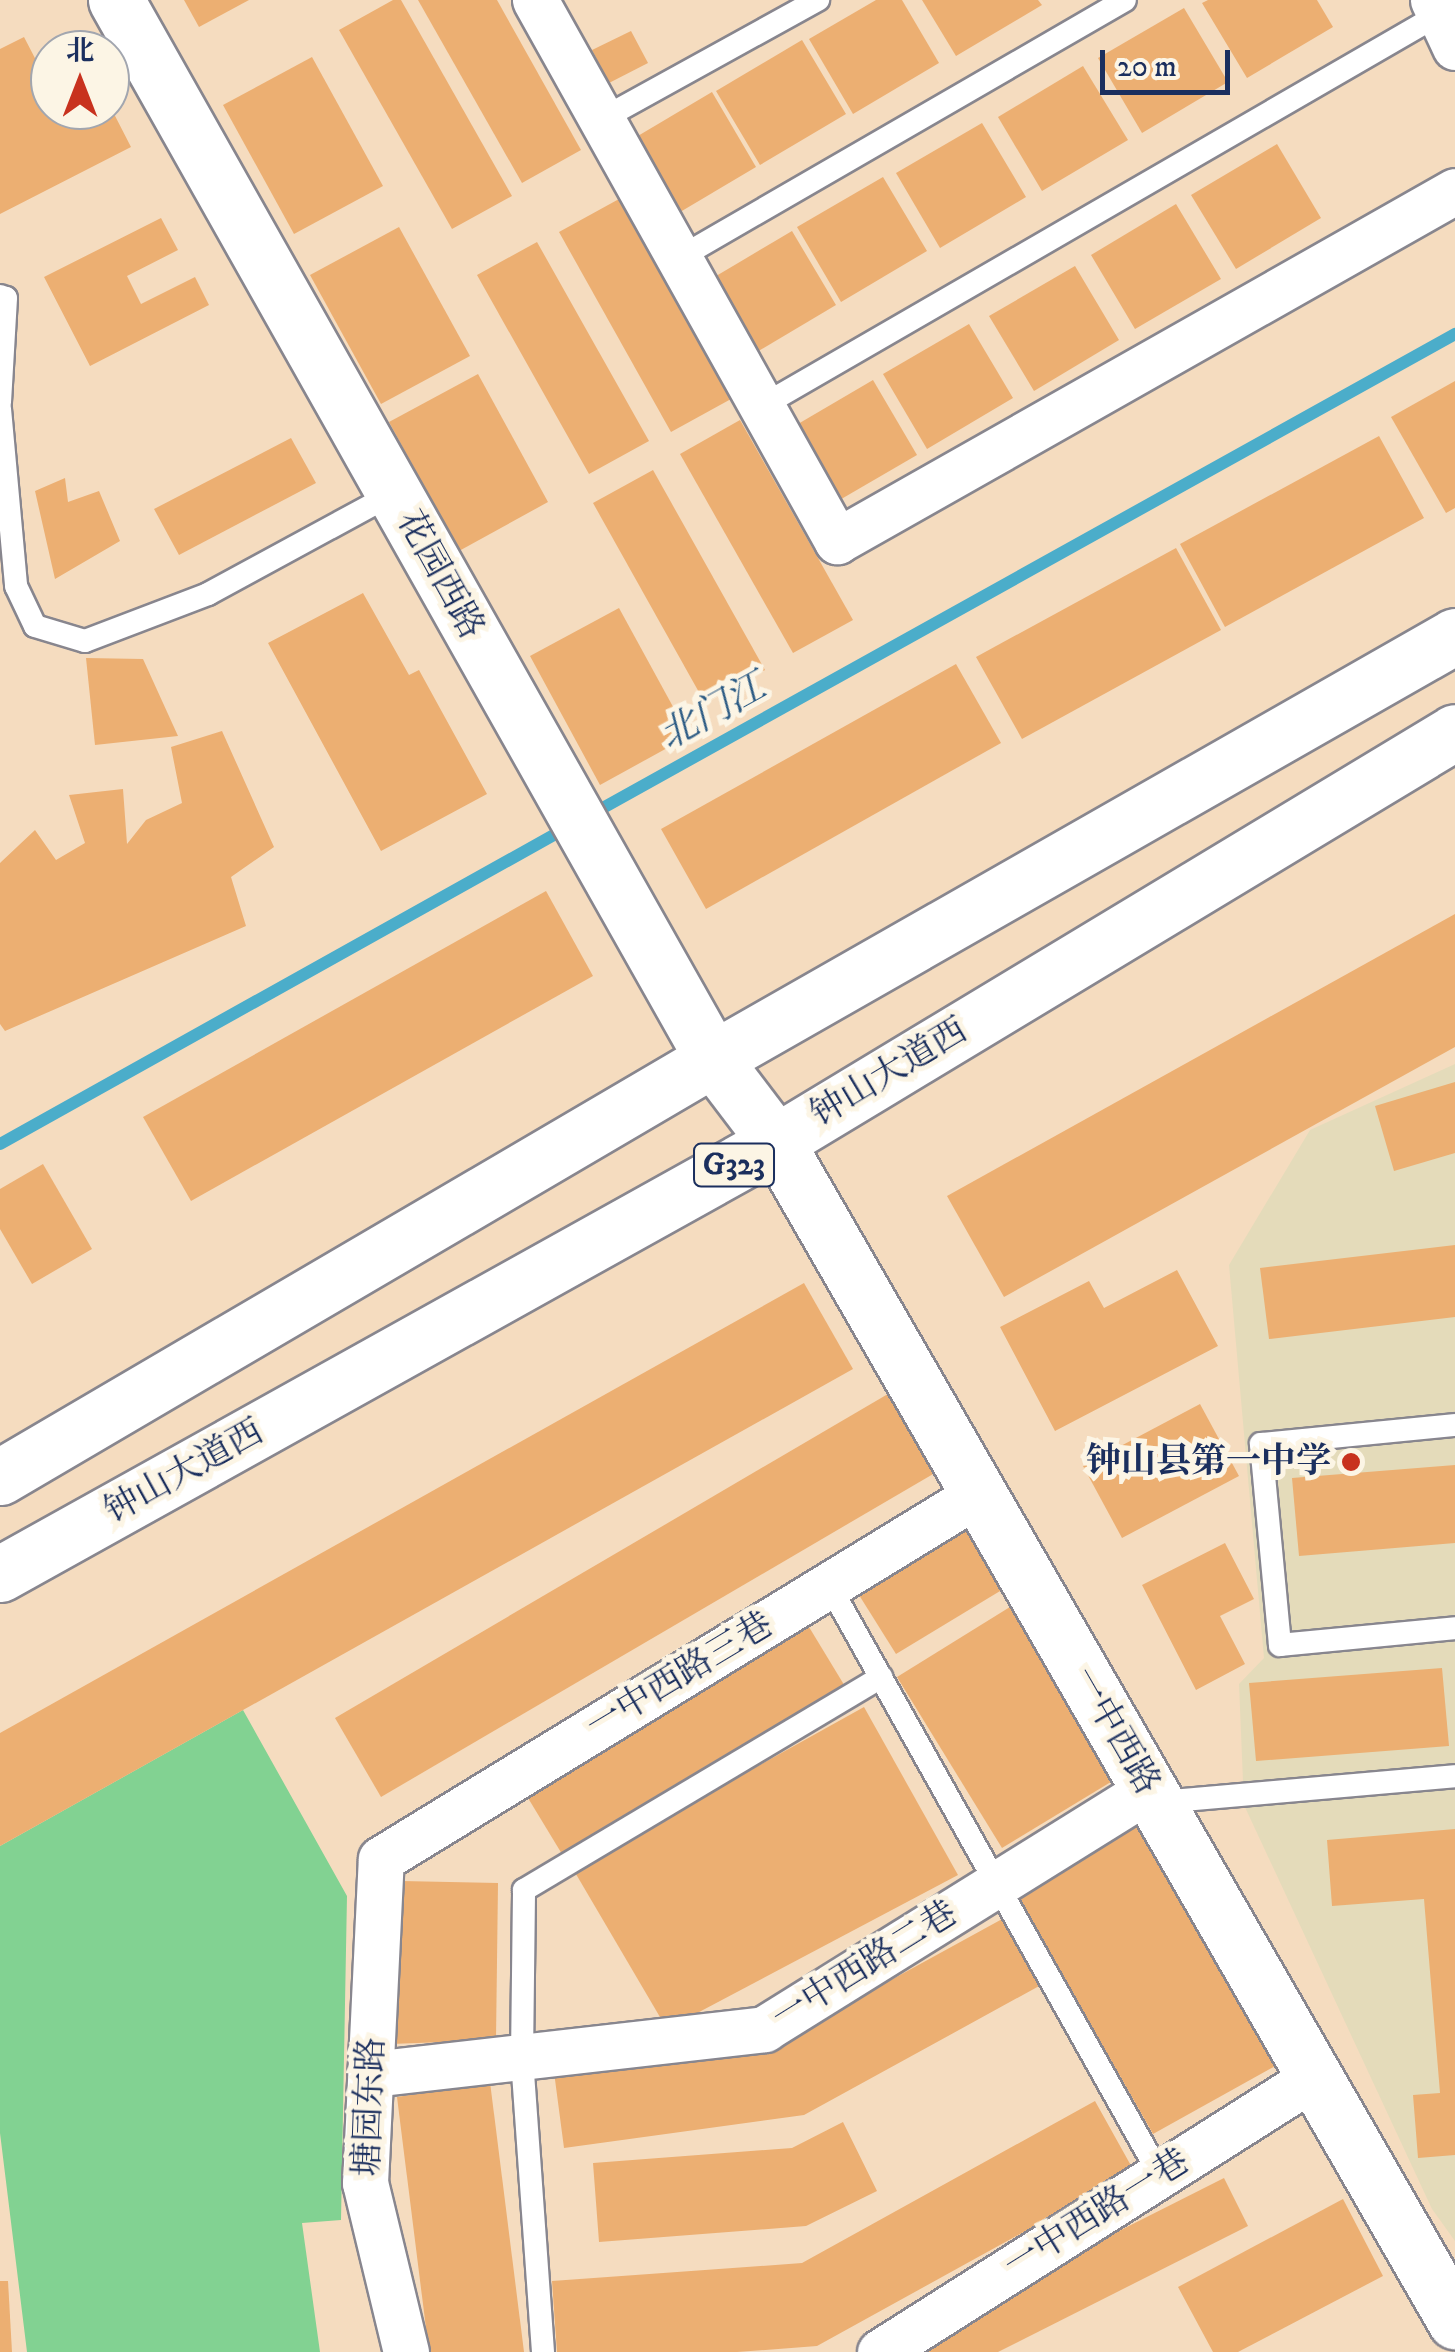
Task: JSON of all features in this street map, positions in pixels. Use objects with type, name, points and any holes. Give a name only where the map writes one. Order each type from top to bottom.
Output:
[{"type":"main road","name":"花园西路","points":[[116,0],[713,1059],[776,1142]]},
{"type":"main road","points":[[0,1477],[713,1059],[1455,636]]},
{"type":"main road","name":"钟山大道西","points":[[0,1574],[776,1142],[1455,732]]},
{"type":"main road","name":"一中西路","points":[[776,1142],[1455,2320]]},
{"type":"street","points":[[535,0],[837,541],[1455,191]]},
{"type":"street","name":"一中西路三巷","points":[[381,1858],[978,1494]]},
{"type":"street","name":"一中西路二巷","points":[[371,2074],[764,2029],[997,1884],[1152,1795]]},
{"type":"street","name":"塘园东路","points":[[381,1858],[365,2183],[406,2352]]},
{"type":"street","name":"一中西路一巷","points":[[880,2352],[1314,2076]]},
{"type":"lane","points":[[602,120],[818,0]]},
{"type":"lane","points":[[679,258],[1126,0]]},
{"type":"lane","points":[[762,406],[1443,20]]},
{"type":"lane","points":[[0,296],[6,298],[0,406],[16,586],[35,626],[85,641],[208,594],[394,493]]},
{"type":"lane","points":[[0,601],[25,605]]},
{"type":"lane","points":[[1455,1425],[1261,1444],[1280,1645],[1455,1628]]},
{"type":"lane","points":[[830,1585],[1160,2175]]},
{"type":"lane","points":[[543,2352],[522,2057],[524,1890],[881,1677]]},
{"type":"lane","points":[[1152,1795],[1455,1776]]},
{"type":"shaded area","name":"钟山县第一中学","points":[[1455,1064],[1455,2241],[1432,2209],[1244,1805],[1239,1684],[1264,1658],[1229,1265],[1310,1130]]},
{"type":"green space","points":[[243,1710],[347,1896],[341,2220],[302,2223],[320,2352],[27,2352],[0,2133],[0,1846]]},
{"type":"building","points":[[184,0],[249,0],[199,27]]},
{"type":"building","points":[[393,0],[401,0],[512,196],[452,229],[339,30]]},
{"type":"building","points":[[418,0],[497,0],[581,150],[522,183]]},
{"type":"building","points":[[876,0],[902,0],[939,63],[853,114],[809,39]]},
{"type":"building","points":[[922,0],[1038,0],[1042,5],[956,56]]},
{"type":"building","points":[[1317,0],[1333,27],[1247,78],[1202,3]]},
{"type":"building","points":[[1184,8],[1228,82],[1142,133],[1098,58]]},
{"type":"building","points":[[631,31],[648,63],[609,83],[592,50]]},
{"type":"building","points":[[24,37],[30,49],[30,130],[122,130],[131,147],[0,214],[0,49]]},
{"type":"building","points":[[802,40],[846,114],[760,165],[716,91]]},
{"type":"building","points":[[312,57],[383,186],[294,234],[223,105]]},
{"type":"building","points":[[1083,66],[1128,140],[1042,191],[998,117]]},
{"type":"building","points":[[712,92],[756,167],[670,218],[626,143]]},
{"type":"building","points":[[982,123],[1026,197],[940,248],[896,173]]},
{"type":"building","points":[[1277,144],[1321,218],[1236,269],[1191,195]]},
{"type":"building","points":[[883,177],[927,251],[841,302],[797,227]]},
{"type":"building","points":[[619,199],[731,399],[671,432],[559,232]]},
{"type":"building","points":[[1176,204],[1221,279],[1135,329],[1091,255]]},
{"type":"building","points":[[161,218],[178,250],[127,276],[141,304],[195,277],[209,305],[90,366],[44,277]]},
{"type":"building","points":[[399,227],[470,356],[381,404],[310,275]]},
{"type":"building","points":[[792,231],[836,305],[750,356],[706,282]]},
{"type":"building","points":[[537,242],[649,441],[589,474],[477,275]]},
{"type":"building","points":[[1075,266],[1119,340],[1034,391],[989,316]]},
{"type":"building","points":[[969,324],[1013,398],[927,449],[883,374]]},
{"type":"building","points":[[478,374],[548,502],[459,551],[389,422]]},
{"type":"building","points":[[873,380],[917,455],[831,505],[786,431]]},
{"type":"building","points":[[1455,381],[1455,508],[1446,513],[1391,417]]},
{"type":"building","points":[[740,420],[853,620],[793,653],[680,454]]},
{"type":"building","points":[[1379,436],[1424,518],[1225,627],[1180,544]]},
{"type":"building","points":[[291,438],[316,483],[179,555],[154,509]]},
{"type":"building","points":[[653,470],[765,670],[705,703],[593,503]]},
{"type":"building","points":[[65,478],[68,502],[99,491],[120,541],[55,579],[35,491]]},
{"type":"building","points":[[1176,548],[1221,630],[1022,739],[976,657]]},
{"type":"building","points":[[363,593],[409,675],[419,670],[487,794],[381,851],[268,643]]},
{"type":"building","points":[[619,608],[689,736],[600,785],[530,656]]},
{"type":"building","points":[[86,658],[143,659],[178,736],[95,745]]},
{"type":"building","points":[[956,664],[1001,743],[706,909],[661,829]]},
{"type":"building","points":[[222,731],[274,847],[231,877],[246,926],[5,1031],[0,1024],[0,863],[35,830],[56,860],[85,843],[69,795],[123,789],[127,844],[146,820],[182,803],[171,747]]},
{"type":"building","points":[[546,891],[593,976],[191,1201],[143,1117]]},
{"type":"building","points":[[1455,914],[1455,1047],[1004,1297],[947,1196]]},
{"type":"building","points":[[1455,1082],[1455,1153],[1394,1171],[1375,1106]]},
{"type":"building","points":[[43,1164],[92,1249],[32,1284],[0,1229],[0,1189]]},
{"type":"building","points":[[1455,1245],[1455,1317],[1269,1339],[1260,1268]]},
{"type":"building","points":[[1177,1270],[1218,1346],[1055,1431],[1000,1327],[1089,1281],[1104,1308]]},
{"type":"building","points":[[804,1283],[853,1369],[0,1846],[0,1733]]},
{"type":"building","points":[[893,1391],[940,1470],[381,1797],[335,1718]]},
{"type":"building","points":[[1200,1404],[1239,1476],[1122,1538],[1083,1466]]},
{"type":"building","points":[[1455,1465],[1455,1543],[1299,1556],[1292,1478]]},
{"type":"building","points":[[974,1526],[1010,1585],[896,1654],[859,1595]]},
{"type":"building","points":[[1225,1543],[1254,1599],[1220,1616],[1245,1664],[1196,1690],[1142,1585]]},
{"type":"building","points":[[1018,1602],[1124,1774],[1002,1848],[897,1677]]},
{"type":"building","points":[[809,1627],[846,1688],[565,1859],[528,1798]]},
{"type":"building","points":[[1442,1668],[1449,1746],[1256,1761],[1249,1683]]},
{"type":"building","points":[[864,1707],[958,1875],[667,2029],[573,1869]]},
{"type":"building","points":[[1149,1819],[1286,2060],[1153,2134],[1016,1893]]},
{"type":"building","points":[[1455,1829],[1455,2155],[1418,2158],[1413,2095],[1440,2093],[1424,1899],[1332,1906],[1327,1840]]},
{"type":"building","points":[[401,1881],[498,1883],[496,2040],[391,2044]]},
{"type":"building","points":[[1004,1918],[1041,1985],[804,2115],[564,2148],[554,2072],[778,2042]]},
{"type":"building","points":[[490,2082],[524,2352],[429,2352],[397,2097]]},
{"type":"building","points":[[1095,2101],[1134,2171],[817,2346],[737,2352],[557,2352],[552,2281],[802,2263]]},
{"type":"building","points":[[843,2122],[877,2191],[806,2226],[599,2242],[593,2163],[792,2148]]},
{"type":"building","points":[[1224,2178],[1248,2226],[998,2352],[916,2352],[909,2337]]},
{"type":"building","points":[[1343,2199],[1383,2276],[1238,2352],[1213,2352],[1178,2287]]},
{"type":"building","points":[[0,2281],[8,2281],[12,2352],[0,2352]]},
{"type":"waterway","name":"北门江","points":[[592,814],[1455,334]]},
{"type":"waterway","name":"北门江","points":[[0,1144],[570,826]]},
{"type":"place","name":"钟山县第一中学","points":[[1351,1462]]}]
